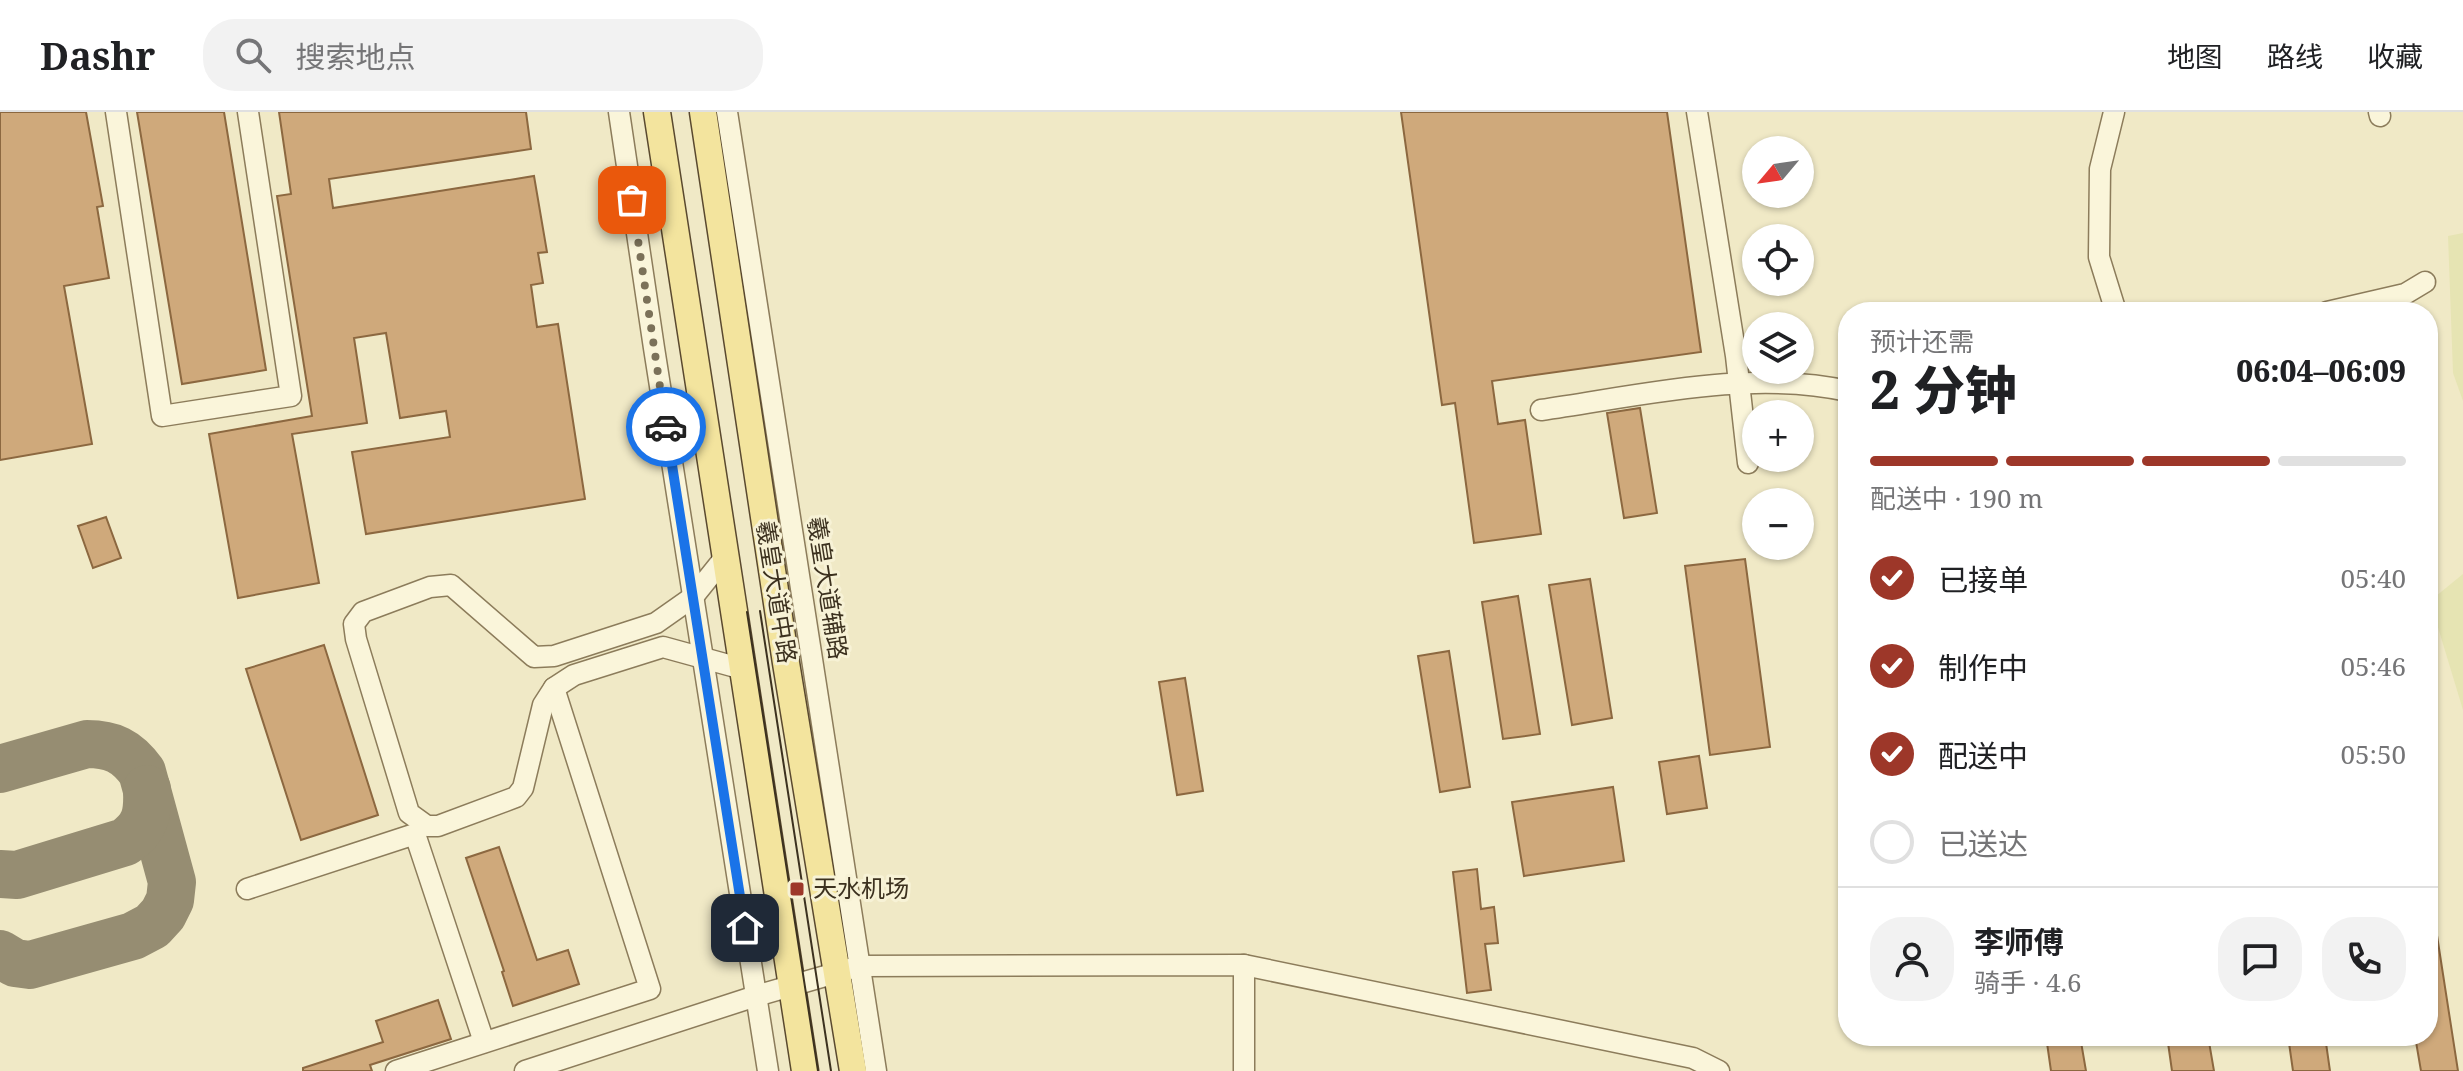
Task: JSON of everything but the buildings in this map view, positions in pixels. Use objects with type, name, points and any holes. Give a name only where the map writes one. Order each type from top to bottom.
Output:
[{"type":"main road","name":"羲皇大道中路","points":[[657,112],[805,1071]]},
{"type":"main road","name":"羲皇大道中路","points":[[703,112],[786,663],[849,969],[853,1071]]},
{"type":"street","points":[[116,112],[162,416],[291,396],[248,112]]},
{"type":"street","points":[[619,112],[768,1071]]},
{"type":"street","name":"羲皇大道辅路","points":[[727,112],[849,969],[876,1071]]},
{"type":"street","points":[[1697,112],[1742,409]]},
{"type":"street","points":[[2113,302],[2099,257],[2100,169],[2114,112]]},
{"type":"street","points":[[2370,302],[2405,294],[2425,282]]},
{"type":"street","points":[[1541,410],[1739,382],[1817,384],[1838,389]]},
{"type":"street","points":[[484,1042],[415,834],[354,624],[363,612],[430,587],[451,585],[534,657],[554,656],[656,623],[693,597],[726,556]]},
{"type":"street","points":[[247,889],[516,797],[523,788],[543,705],[554,688],[574,675],[663,647],[743,669]]},
{"type":"street","points":[[396,1071],[650,989],[554,688]]},
{"type":"street","points":[[409,813],[427,826],[438,826]]},
{"type":"street","points":[[1244,965],[1244,1071]]},
{"type":"street","points":[[525,1071],[849,969],[1244,965],[1693,1058],[1719,1071]]},
{"type":"shaded area","points":[[2463,233],[2463,401],[2453,373],[2448,236]]},
{"type":"shaded area","points":[[2463,574],[2463,710],[2438,627],[2438,594]]},
{"type":"taxiway","points":[[0,769],[87,744],[104,745],[125,754],[142,772],[172,882],[170,900],[163,914],[152,926],[133,936],[30,965],[15,963],[0,954]]},
{"type":"taxiway","points":[[0,874],[17,875],[125,842],[144,819],[147,789]]},
{"type":"tram line","points":[[760,611],[831,1071]]},
{"type":"tram line","points":[[747,612],[818,1071]]},
{"type":"way so far","points":[[632,200],[666,427]]},
{"type":"place","name":"天水机场","points":[[797,889]]},
{"type":"route","points":[[666,427],[745,928]]}]
